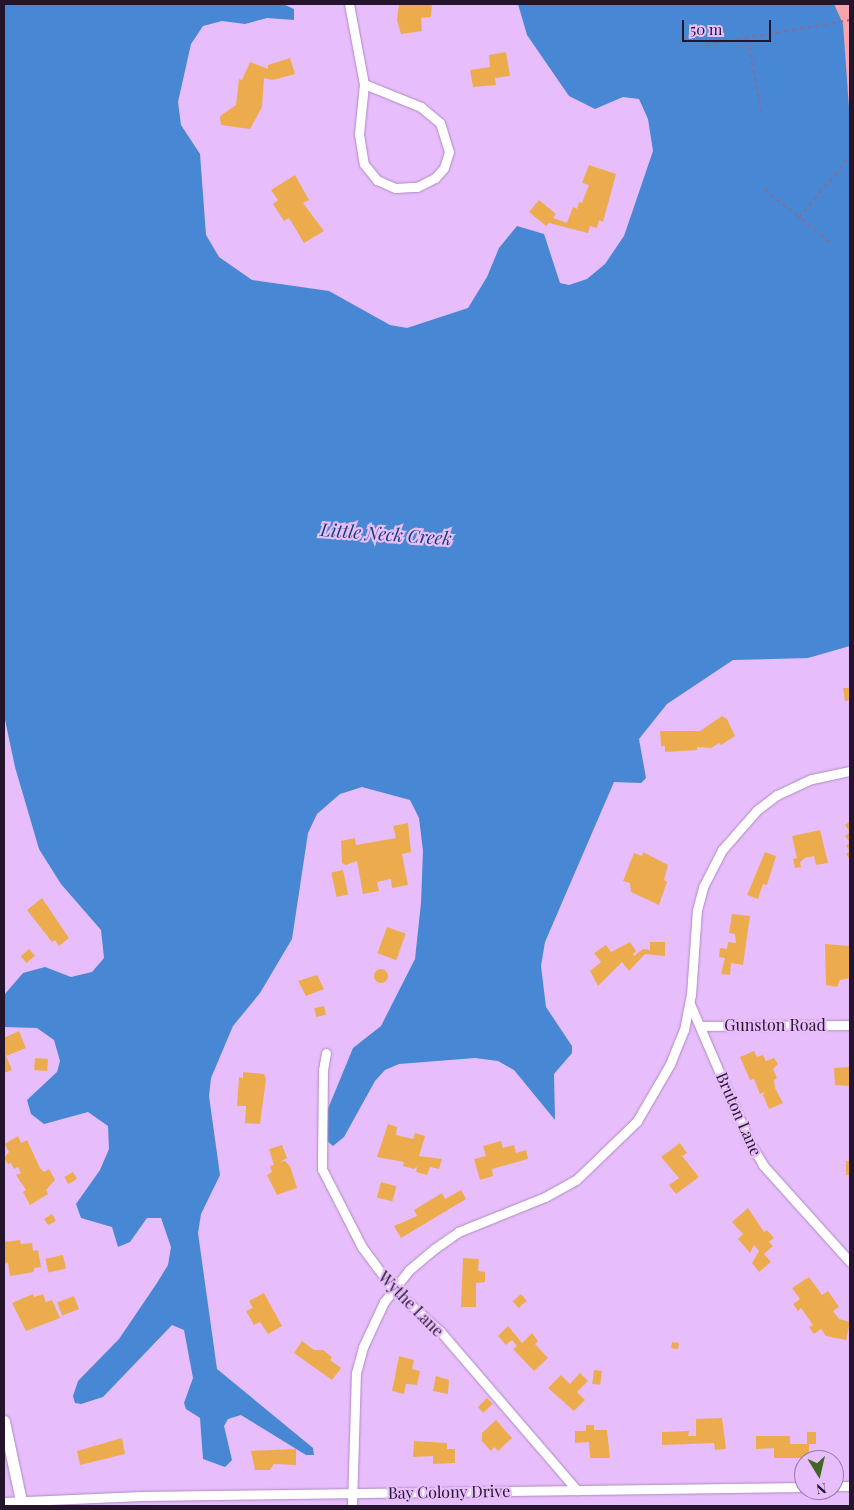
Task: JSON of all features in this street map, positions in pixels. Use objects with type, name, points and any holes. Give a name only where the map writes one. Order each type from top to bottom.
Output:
[{"type":"street","points":[[349,4],[364,84],[360,144],[362,159],[369,173],[385,185],[406,189],[435,178],[447,162],[449,152],[440,123],[420,107],[364,84]]},
{"type":"street","points":[[352,1506],[356,1374],[375,1318],[393,1289],[409,1270],[458,1232],[557,1191],[576,1180],[610,1150],[642,1114],[670,1064],[690,1004],[697,910],[703,887],[722,850],[757,810],[777,795],[812,779],[850,771]]},
{"type":"street","name":"Bruton Lane","points":[[690,1004],[750,1143],[763,1165],[850,1262]]},
{"type":"street","name":"Gunston Road","points":[[700,1026],[850,1025]]},
{"type":"street","name":"Wythe Lane","points":[[326,1053],[323,1070],[322,1169],[362,1247],[393,1289],[440,1331],[577,1490]]},
{"type":"street","points":[[4,1420],[22,1503]]},
{"type":"street","name":"Bay Colony Drive","points":[[4,1502],[352,1493],[794,1487]]},
{"type":"path","points":[[705,45],[850,20]]},
{"type":"path","points":[[748,38],[761,112]]},
{"type":"path","points":[[799,218],[850,156]]},
{"type":"path","points":[[764,189],[831,243]]},
{"type":"shaded area","points":[[834,4],[850,4],[850,122],[848,111]]},
{"type":"water","name":"Little Neck Creek","points":[[4,4],[283,4],[294,9],[294,20],[267,18],[245,24],[222,21],[203,26],[191,44],[178,102],[181,125],[200,154],[206,235],[219,257],[252,280],[329,291],[390,325],[407,328],[468,308],[487,277],[499,248],[517,226],[544,234],[560,283],[569,285],[587,279],[605,264],[624,236],[653,151],[648,119],[639,99],[623,97],[595,109],[569,96],[527,35],[518,4],[834,4],[843,24],[850,122],[850,646],[808,658],[733,660],[667,704],[639,739],[646,778],[641,783],[614,782],[545,942],[541,966],[546,1007],[572,1046],[572,1053],[554,1074],[555,1120],[514,1070],[498,1061],[475,1058],[399,1064],[385,1070],[375,1081],[344,1137],[333,1146],[326,1140],[325,1116],[353,1048],[381,1026],[415,959],[421,903],[423,851],[419,818],[410,800],[362,787],[340,794],[317,814],[308,833],[292,939],[260,993],[233,1026],[211,1078],[209,1096],[220,1175],[201,1214],[198,1233],[217,1369],[313,1448],[314,1455],[306,1455],[241,1415],[228,1419],[224,1426],[232,1460],[225,1467],[203,1459],[200,1418],[186,1409],[184,1403],[193,1378],[184,1330],[172,1325],[103,1397],[81,1404],[75,1403],[73,1396],[78,1381],[119,1339],[157,1283],[168,1265],[171,1247],[161,1218],[147,1218],[130,1242],[118,1247],[112,1227],[81,1218],[76,1204],[100,1170],[109,1149],[108,1126],[88,1112],[44,1124],[31,1114],[27,1100],[57,1072],[60,1061],[54,1040],[37,1028],[4,1027],[4,995],[23,973],[45,967],[71,977],[92,972],[104,958],[101,930],[61,884],[39,849],[15,767],[4,715]]},
{"type":"building","points":[[399,4],[432,4],[431,17],[421,18],[422,31],[401,34],[397,20]]},
{"type":"building","points":[[506,52],[510,76],[495,78],[496,85],[473,87],[470,70],[490,67],[489,55]]},
{"type":"building","points":[[290,58],[295,74],[273,80],[264,78],[262,107],[250,129],[221,125],[220,116],[236,105],[239,79],[242,80],[250,62],[268,69],[268,65]]},
{"type":"building","points":[[589,165],[616,174],[603,222],[599,220],[597,228],[590,226],[588,233],[549,223],[546,226],[529,212],[539,200],[556,214],[553,218],[567,223],[573,207],[577,209],[579,202],[582,203],[589,185],[582,183]]},
{"type":"building","points":[[295,175],[309,200],[303,203],[324,231],[304,243],[289,218],[284,221],[273,204],[278,200],[271,190]]},
{"type":"building","points":[[843,688],[850,688],[850,700],[845,701]]},
{"type":"building","points":[[722,716],[727,719],[735,736],[721,745],[719,743],[711,748],[697,747],[697,750],[665,752],[665,746],[661,746],[660,731],[700,731]]},
{"type":"building","points":[[850,821],[850,832],[845,825]]},
{"type":"building","points":[[408,823],[411,852],[402,854],[408,885],[392,888],[391,879],[377,882],[379,891],[363,894],[357,861],[346,865],[342,863],[341,841],[355,838],[356,845],[396,838],[393,826]]},
{"type":"building","points":[[820,830],[828,863],[816,865],[814,856],[805,858],[800,862],[801,867],[795,868],[793,859],[797,858],[792,836]]},
{"type":"building","points":[[850,832],[850,842],[845,836]]},
{"type":"building","points":[[850,842],[850,851],[846,846]]},
{"type":"building","points":[[850,851],[850,860],[846,854]]},
{"type":"building","points":[[643,852],[668,865],[664,880],[667,882],[659,905],[631,892],[630,883],[623,881],[634,853],[642,856]]},
{"type":"building","points":[[765,852],[776,856],[767,885],[763,884],[758,899],[747,895]]},
{"type":"building","points":[[343,870],[348,894],[336,897],[331,872]]},
{"type":"building","points":[[42,898],[69,938],[59,946],[55,940],[52,942],[27,910]]},
{"type":"building","points":[[732,914],[750,916],[743,965],[731,963],[730,975],[721,974],[725,958],[719,957],[720,948],[727,949],[728,942],[736,943],[735,934],[729,933]]},
{"type":"building","points":[[387,927],[406,934],[396,960],[377,953]]},
{"type":"building","points":[[630,942],[636,951],[633,954],[634,956],[643,949],[650,950],[650,942],[665,942],[665,956],[645,954],[629,971],[622,962],[598,986],[590,971],[601,962],[594,953],[606,945],[611,952]]},
{"type":"building","points":[[825,944],[850,946],[850,978],[840,980],[837,987],[826,985]]},
{"type":"building","points":[[29,949],[35,956],[27,963],[21,956]]},
{"type":"building","points":[[381,969],[386,971],[388,976],[386,981],[381,983],[376,981],[374,976],[376,971]]},
{"type":"building","points":[[317,975],[324,989],[306,996],[298,981]]},
{"type":"building","points":[[324,1006],[326,1015],[316,1017],[314,1008]]},
{"type":"building","points":[[19,1031],[26,1048],[6,1056],[12,1070],[4,1073],[4,1038]]},
{"type":"building","points":[[754,1051],[757,1057],[763,1055],[766,1061],[774,1058],[778,1064],[773,1069],[777,1078],[774,1080],[775,1088],[783,1103],[769,1109],[763,1095],[765,1092],[760,1094],[754,1079],[750,1080],[740,1057]]},
{"type":"building","points":[[35,1058],[48,1059],[47,1071],[34,1070]]},
{"type":"building","points":[[850,1067],[850,1086],[835,1085],[834,1068]]},
{"type":"building","points":[[243,1072],[264,1074],[266,1079],[260,1124],[245,1123],[246,1106],[237,1106],[239,1077],[243,1078]]},
{"type":"building","points":[[388,1124],[397,1127],[396,1135],[413,1139],[415,1133],[425,1136],[419,1156],[442,1159],[439,1169],[430,1167],[427,1175],[416,1172],[417,1167],[414,1169],[403,1166],[404,1162],[377,1157]]},
{"type":"building","points":[[18,1136],[21,1143],[27,1140],[40,1168],[44,1172],[49,1169],[55,1180],[46,1190],[48,1194],[30,1205],[23,1192],[26,1190],[16,1175],[21,1173],[18,1167],[14,1169],[11,1163],[8,1164],[4,1158],[9,1152],[5,1144]]},
{"type":"building","points":[[501,1141],[503,1148],[514,1145],[516,1153],[526,1150],[528,1159],[492,1169],[493,1176],[480,1180],[474,1159],[486,1156],[483,1146]]},
{"type":"building","points":[[680,1143],[687,1153],[682,1156],[699,1177],[676,1194],[669,1185],[679,1178],[661,1157]]},
{"type":"building","points":[[282,1145],[287,1158],[280,1162],[285,1161],[290,1166],[297,1188],[277,1195],[267,1175],[272,1172],[270,1166],[274,1165],[269,1149]]},
{"type":"building","points":[[846,1161],[850,1161],[850,1175],[846,1175]]},
{"type":"building","points":[[73,1172],[77,1179],[68,1184],[64,1177]]},
{"type":"building","points":[[381,1182],[396,1186],[392,1202],[377,1197]]},
{"type":"building","points":[[461,1190],[466,1199],[401,1238],[394,1226],[417,1216],[414,1210],[442,1193],[445,1199]]},
{"type":"building","points":[[748,1208],[764,1232],[767,1230],[774,1238],[769,1242],[773,1246],[764,1254],[771,1262],[759,1272],[752,1263],[759,1251],[754,1245],[750,1253],[738,1239],[743,1234],[732,1222]]},
{"type":"building","points":[[52,1214],[56,1221],[48,1225],[44,1219]]},
{"type":"building","points":[[20,1240],[21,1244],[32,1243],[33,1251],[38,1250],[41,1267],[34,1268],[34,1272],[10,1276],[8,1263],[4,1264],[4,1242]]},
{"type":"building","points":[[63,1255],[66,1269],[48,1272],[45,1259]]},
{"type":"building","points":[[463,1258],[479,1259],[478,1271],[485,1272],[485,1282],[476,1283],[476,1307],[461,1307]]},
{"type":"building","points":[[809,1277],[822,1295],[828,1291],[839,1307],[833,1311],[839,1319],[850,1322],[846,1340],[826,1336],[821,1329],[814,1334],[809,1327],[813,1325],[801,1308],[798,1311],[793,1304],[800,1299],[792,1288]]},
{"type":"building","points":[[264,1293],[282,1326],[268,1334],[260,1322],[254,1325],[246,1311],[253,1308],[249,1301]]},
{"type":"building","points":[[33,1294],[34,1297],[43,1294],[46,1302],[52,1300],[60,1318],[26,1331],[12,1303]]},
{"type":"building","points":[[521,1294],[527,1301],[519,1308],[513,1301]]},
{"type":"building","points":[[74,1296],[79,1309],[62,1316],[57,1302]]},
{"type":"building","points":[[508,1326],[522,1343],[532,1333],[538,1341],[535,1344],[548,1358],[534,1371],[513,1349],[517,1346],[512,1340],[506,1345],[498,1336]]},
{"type":"building","points":[[302,1341],[314,1350],[323,1350],[332,1357],[330,1360],[341,1368],[332,1380],[294,1353]]},
{"type":"building","points":[[672,1342],[679,1343],[678,1349],[671,1348]]},
{"type":"building","points":[[399,1356],[414,1360],[412,1369],[420,1371],[417,1385],[406,1384],[404,1394],[392,1391]]},
{"type":"building","points":[[594,1370],[602,1371],[600,1385],[592,1384]]},
{"type":"building","points":[[580,1373],[588,1381],[577,1392],[585,1400],[574,1411],[548,1388],[561,1375],[570,1384]]},
{"type":"building","points":[[436,1376],[449,1380],[448,1394],[433,1391]]},
{"type":"building","points":[[487,1398],[493,1404],[483,1413],[478,1407]]},
{"type":"building","points":[[722,1418],[726,1449],[715,1450],[714,1443],[662,1445],[662,1432],[689,1431],[688,1436],[696,1436],[696,1419]]},
{"type":"building","points":[[496,1420],[512,1438],[498,1451],[494,1447],[491,1451],[482,1441],[482,1433]]},
{"type":"building","points":[[586,1425],[594,1425],[594,1430],[607,1430],[610,1458],[590,1458],[589,1442],[575,1443],[575,1431],[586,1431]]},
{"type":"building","points":[[807,1432],[816,1432],[816,1444],[809,1444],[809,1450],[794,1450],[794,1458],[774,1458],[774,1448],[756,1449],[756,1436],[790,1436],[790,1444],[807,1444]]},
{"type":"building","points":[[122,1438],[125,1454],[80,1465],[77,1451]]},
{"type":"building","points":[[414,1441],[447,1443],[447,1449],[455,1449],[455,1463],[433,1464],[433,1456],[413,1457]]},
{"type":"building","points":[[296,1449],[296,1465],[274,1464],[270,1470],[255,1470],[251,1451]]}]
